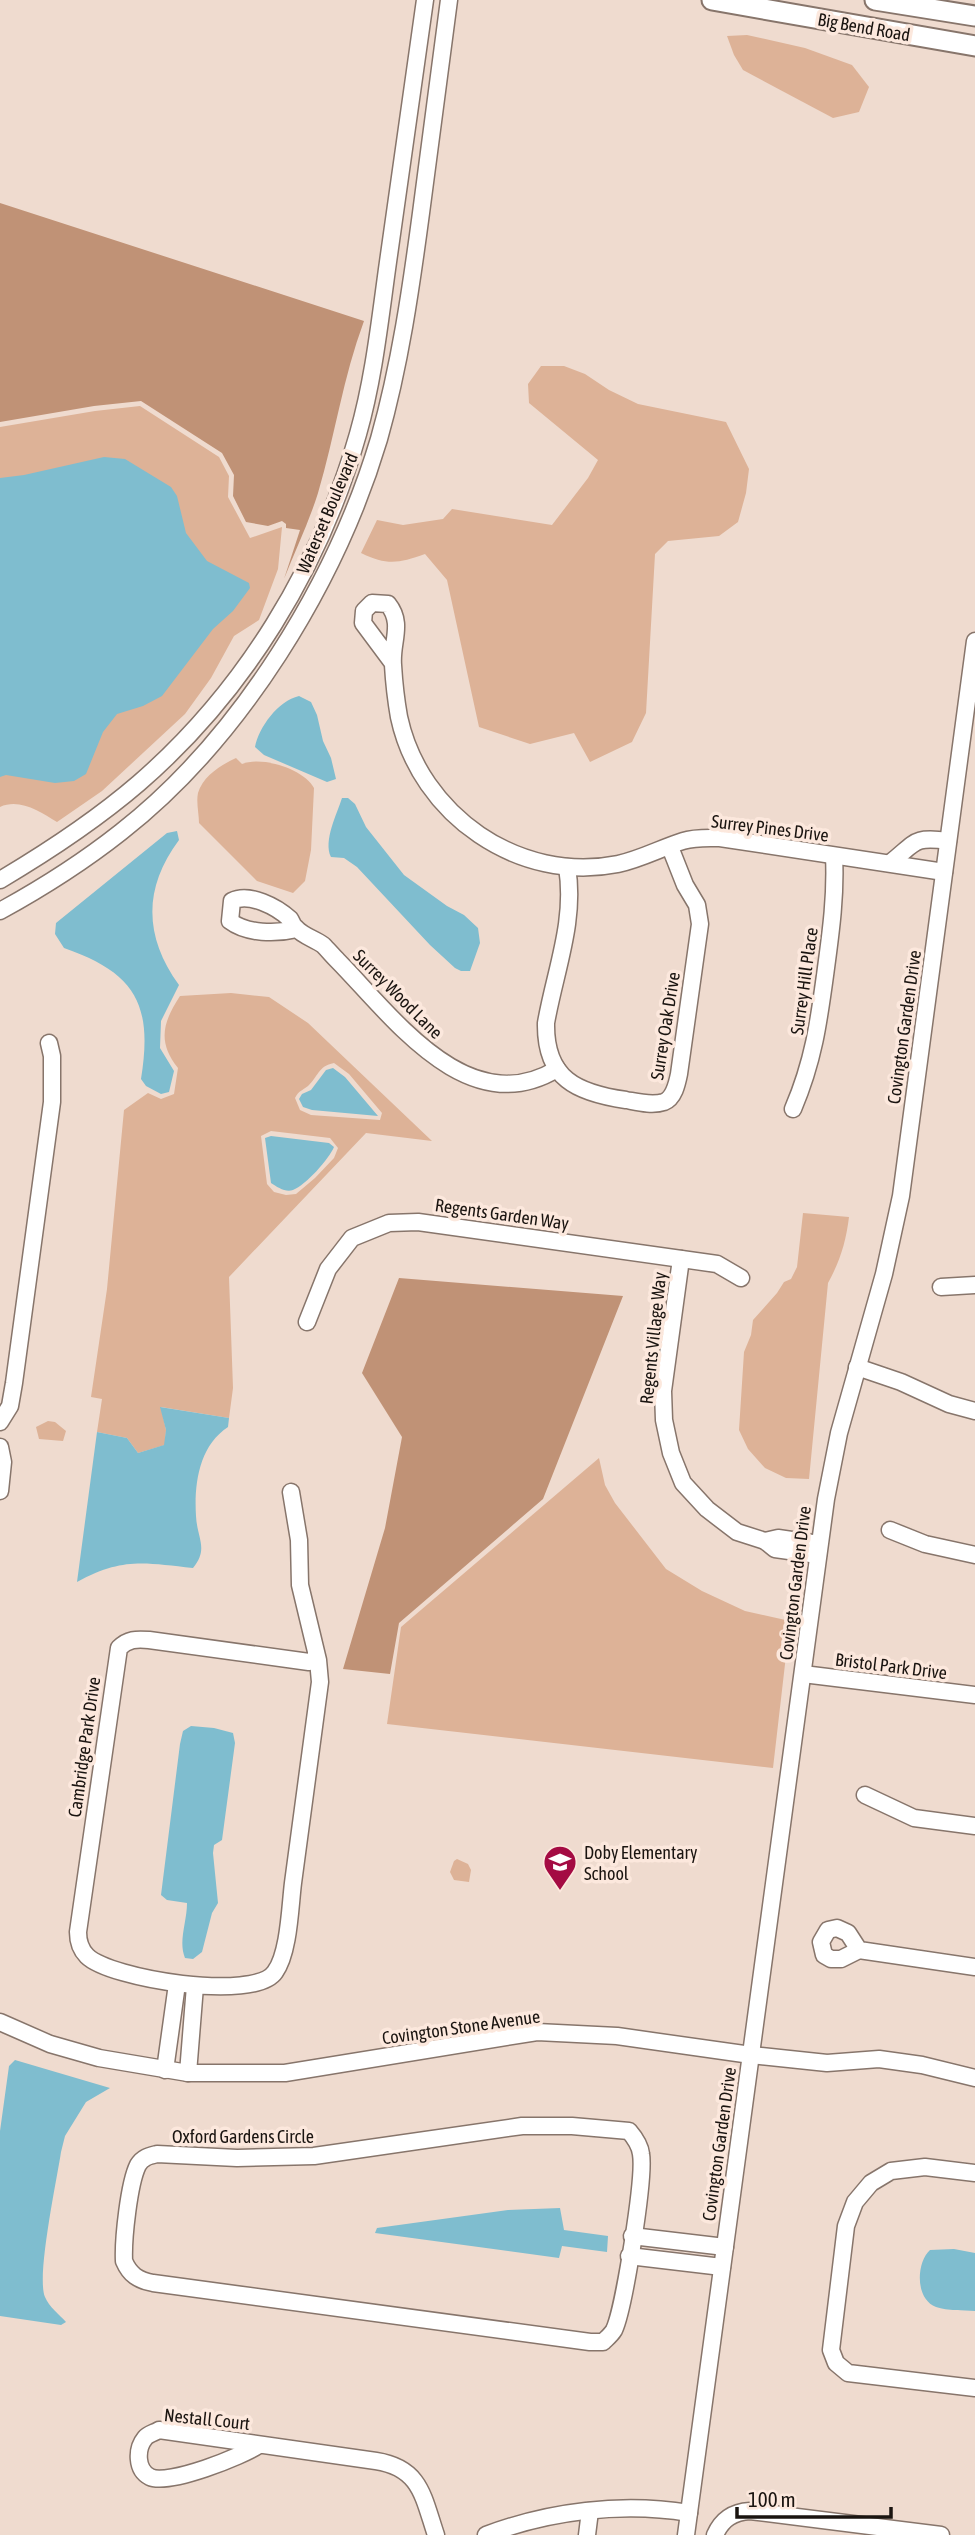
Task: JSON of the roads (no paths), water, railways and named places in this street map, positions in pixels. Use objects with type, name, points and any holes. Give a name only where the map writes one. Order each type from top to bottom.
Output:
[{"type":"main road","name":"Big Bend Road","points":[[712,0],[975,46]]},
{"type":"main road","name":"Big Bend Road","points":[[875,0],[975,16]]},
{"type":"street","name":"Waterset Boulevard","points":[[0,880],[47,852],[104,811],[172,752],[228,689],[262,643],[297,587],[312,557],[339,492],[359,433],[375,359],[425,0]]},
{"type":"street","name":"Waterset Boulevard","points":[[0,911],[47,885],[122,832],[183,777],[238,713],[310,602],[344,533],[379,439],[411,290],[449,0]]},
{"type":"street","name":"Covington Garden Drive","points":[[686,2535],[819,1550],[839,1433],[884,1274],[901,1196],[975,641]]},
{"type":"street","name":"Surrey Pines Drive","points":[[392,662],[406,741],[425,783],[437,799],[482,839],[522,856],[568,867],[619,864],[693,839],[720,838],[944,872]]},
{"type":"street","points":[[890,863],[912,843],[933,839],[948,841]]},
{"type":"street","name":"Surrey Oak Drive","points":[[557,1069],[577,1087],[602,1097],[655,1103],[665,1101],[677,1086],[700,915],[670,847]]},
{"type":"street","name":"Surrey Hill Place","points":[[793,1109],[816,1043],[835,904],[834,856]]},
{"type":"street","points":[[557,1069],[549,1048],[546,1023],[566,932],[570,886],[568,867]]},
{"type":"street","name":"Surrey Wood Lane","points":[[297,929],[323,945],[427,1051],[454,1070],[481,1080],[514,1083],[542,1078],[557,1069]]},
{"type":"street","points":[[0,1422],[10,1406],[14,1383],[50,1115],[52,1056],[49,1044]]},
{"type":"street","name":"Regents Garden Way","points":[[307,1322],[328,1269],[352,1238],[389,1223],[418,1222],[717,1264],[741,1278]]},
{"type":"street","name":"Regents Village Way","points":[[681,1259],[663,1391],[664,1420],[671,1453],[682,1483],[707,1509],[737,1531],[765,1541],[778,1538],[819,1550]]},
{"type":"street","points":[[941,1287],[975,1285]]},
{"type":"street","points":[[857,1367],[901,1382],[949,1404],[975,1411]]},
{"type":"street","points":[[0,1447],[4,1462],[0,1491]]},
{"type":"street","name":"Cambridge Park Drive","points":[[290,1492],[299,1540],[300,1585],[318,1660],[320,1682],[289,1918],[279,1966],[269,1979],[253,1984],[195,1986],[99,1964],[87,1957],[78,1941],[119,1648],[135,1639],[309,1662],[318,1660]]},
{"type":"street","points":[[890,1530],[925,1544],[975,1555]]},
{"type":"street","name":"Bristol Park Drive","points":[[803,1674],[975,1695]]},
{"type":"street","points":[[865,1795],[914,1818],[975,1826]]},
{"type":"street","points":[[859,1950],[975,1968]]},
{"type":"street","points":[[165,2070],[177,1984]]},
{"type":"street","points":[[188,2073],[195,1986]]},
{"type":"street","name":"Covington Stone Avenue","points":[[0,2022],[50,2044],[99,2057],[188,2073],[285,2073],[537,2032],[617,2036],[827,2063],[879,2059],[922,2065],[975,2078]]},
{"type":"street","name":"Oxford Gardens Circle","points":[[522,2126],[572,2126],[629,2131],[636,2140],[641,2154],[641,2169],[629,2256],[614,2329],[603,2342],[590,2342],[153,2283],[139,2280],[128,2272],[123,2249],[133,2183],[139,2164],[145,2157],[157,2154],[237,2158],[314,2156],[522,2126]]},
{"type":"street","points":[[975,2174],[925,2167],[891,2171],[871,2183],[855,2202],[846,2227],[831,2350],[836,2363],[848,2373],[975,2388]]},
{"type":"street","points":[[632,2236],[724,2248]]},
{"type":"street","points":[[629,2256],[722,2267]]},
{"type":"street","name":"Nestall Court","points":[[259,2445],[229,2461],[158,2479],[149,2477],[141,2469],[138,2458],[139,2447],[146,2436],[159,2430],[393,2463],[407,2471],[420,2486],[436,2535]]},
{"type":"street","points":[[486,2535],[557,2515],[614,2508],[688,2513]]},
{"type":"street","points":[[587,2535],[590,2511]]},
{"type":"street","points":[[715,2535],[726,2519],[740,2512],[750,2511],[941,2535]]},
{"type":"water","points":[[104,457],[125,459],[171,487],[177,496],[186,533],[207,561],[249,583],[250,588],[233,611],[213,629],[162,696],[143,706],[117,714],[103,732],[86,774],[74,781],[55,783],[6,775],[0,777],[0,478]]},
{"type":"water","points":[[299,696],[311,702],[317,715],[336,779],[327,782],[264,755],[255,747],[261,731],[277,709]]},
{"type":"water","points":[[342,798],[348,798],[355,804],[366,827],[404,875],[464,915],[478,928],[480,943],[470,971],[455,968],[430,945],[357,867],[344,858],[331,857],[330,836]]},
{"type":"water","points":[[177,831],[179,840],[159,876],[152,912],[159,949],[179,985],[161,1021],[160,1048],[174,1071],[169,1092],[161,1094],[146,1086],[141,1079],[144,1031],[141,1012],[134,995],[123,981],[108,969],[64,948],[55,934],[56,923],[167,833]]},
{"type":"water","points":[[333,1068],[345,1077],[378,1116],[303,1107],[299,1099],[302,1094],[311,1090],[326,1070]]},
{"type":"water","points":[[271,1136],[329,1143],[334,1147],[310,1177],[298,1187],[287,1191],[271,1183],[265,1138]]},
{"type":"water","points":[[160,1407],[229,1418],[228,1427],[210,1444],[200,1467],[196,1491],[196,1516],[201,1543],[198,1561],[193,1568],[121,1565],[77,1582],[97,1432],[127,1438],[138,1453],[164,1445],[166,1430]]},
{"type":"water","points":[[191,1726],[233,1733],[235,1743],[222,1840],[214,1845],[213,1853],[218,1903],[212,1913],[202,1952],[193,1959],[185,1958],[182,1945],[187,1903],[167,1900],[161,1895],[180,1744],[183,1731]]},
{"type":"water","points":[[15,2060],[110,2088],[86,2102],[65,2136],[61,2152],[45,2249],[43,2286],[47,2301],[66,2322],[61,2325],[0,2316],[0,2131],[9,2066]]},
{"type":"water","points":[[560,2208],[564,2230],[608,2236],[607,2252],[562,2246],[559,2258],[375,2233],[377,2228],[508,2210]]},
{"type":"water","points":[[954,2249],[975,2253],[975,2311],[936,2307],[924,2297],[921,2289],[920,2272],[925,2256],[930,2250]]},
{"type":"place","name":"Doby Elementary School","points":[[560,1892]]}]
